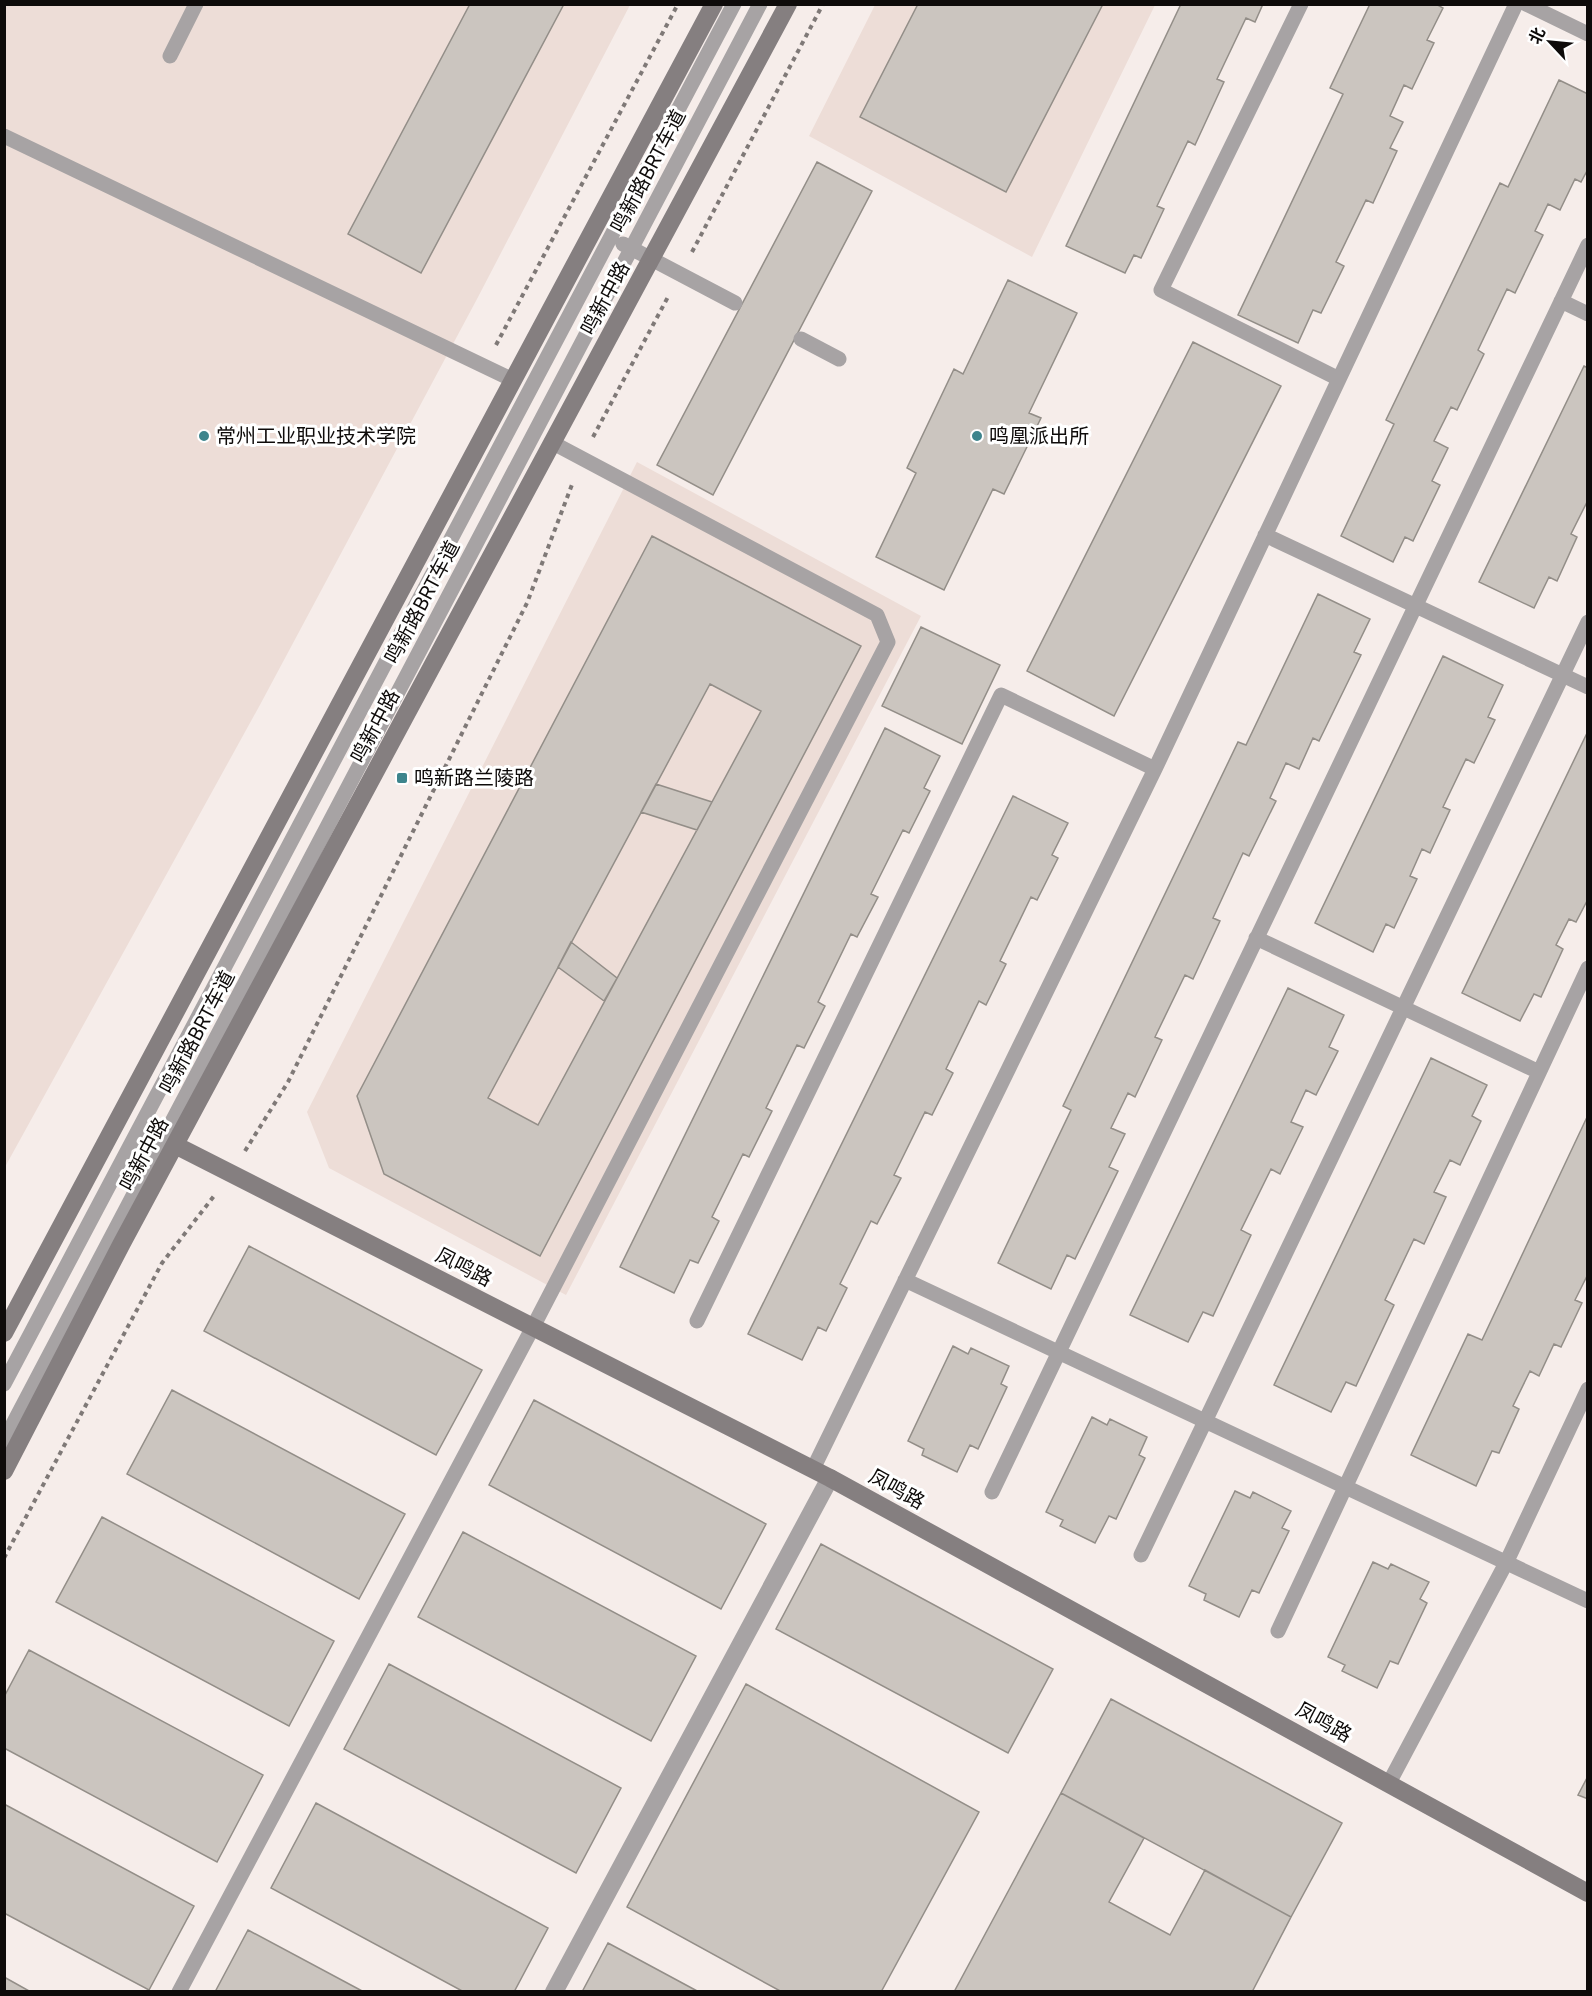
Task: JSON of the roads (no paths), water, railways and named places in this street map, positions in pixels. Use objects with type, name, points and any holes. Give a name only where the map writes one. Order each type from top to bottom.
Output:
[{"type":"main road","name":"鸣新中路","points":[[4,1333],[714,4]]},
{"type":"main road","name":"鸣新中路","points":[[4,1471],[175,1145],[788,4]]},
{"type":"main road","name":"凤鸣路","points":[[175,1145],[830,1478],[1587,1893]]},
{"type":"street","points":[[554,1992],[830,1478]]},
{"type":"lane","points":[[170,56],[196,4]]},
{"type":"lane","name":"鸣新路BRT车道","points":[[4,1384],[734,4]]},
{"type":"lane","name":"鸣新路BRT车道","points":[[4,1441],[125,1217],[760,4]]},
{"type":"lane","points":[[1301,4],[1161,290],[1339,380]]},
{"type":"lane","points":[[813,1469],[1155,769],[1516,4]]},
{"type":"lane","points":[[1526,4],[1587,34]]},
{"type":"lane","points":[[4,136],[513,380]]},
{"type":"lane","points":[[594,229],[735,303]]},
{"type":"lane","points":[[992,1492],[1587,245]]},
{"type":"lane","points":[[1561,301],[1587,314]]},
{"type":"lane","points":[[801,339],[838,359]]},
{"type":"lane","points":[[179,1992],[533,1327],[888,642],[877,615],[553,443]]},
{"type":"lane","points":[[1265,535],[1587,687]]},
{"type":"lane","points":[[1141,1554],[1587,622]]},
{"type":"lane","points":[[697,1321],[1001,695],[1155,769]]},
{"type":"lane","points":[[1256,938],[1539,1072]]},
{"type":"lane","points":[[1278,1631],[1587,968]]},
{"type":"lane","points":[[905,1280],[1587,1601]]},
{"type":"lane","points":[[1389,1783],[1506,1563],[1587,1389]]},
{"type":"place","name":"常州工业职业技术学院","points":[[204,436]]},
{"type":"place","name":"鸣凰派出所","points":[[977,436]]},
{"type":"place","name":"鸣新路兰陵路","points":[[402,778]]}]
